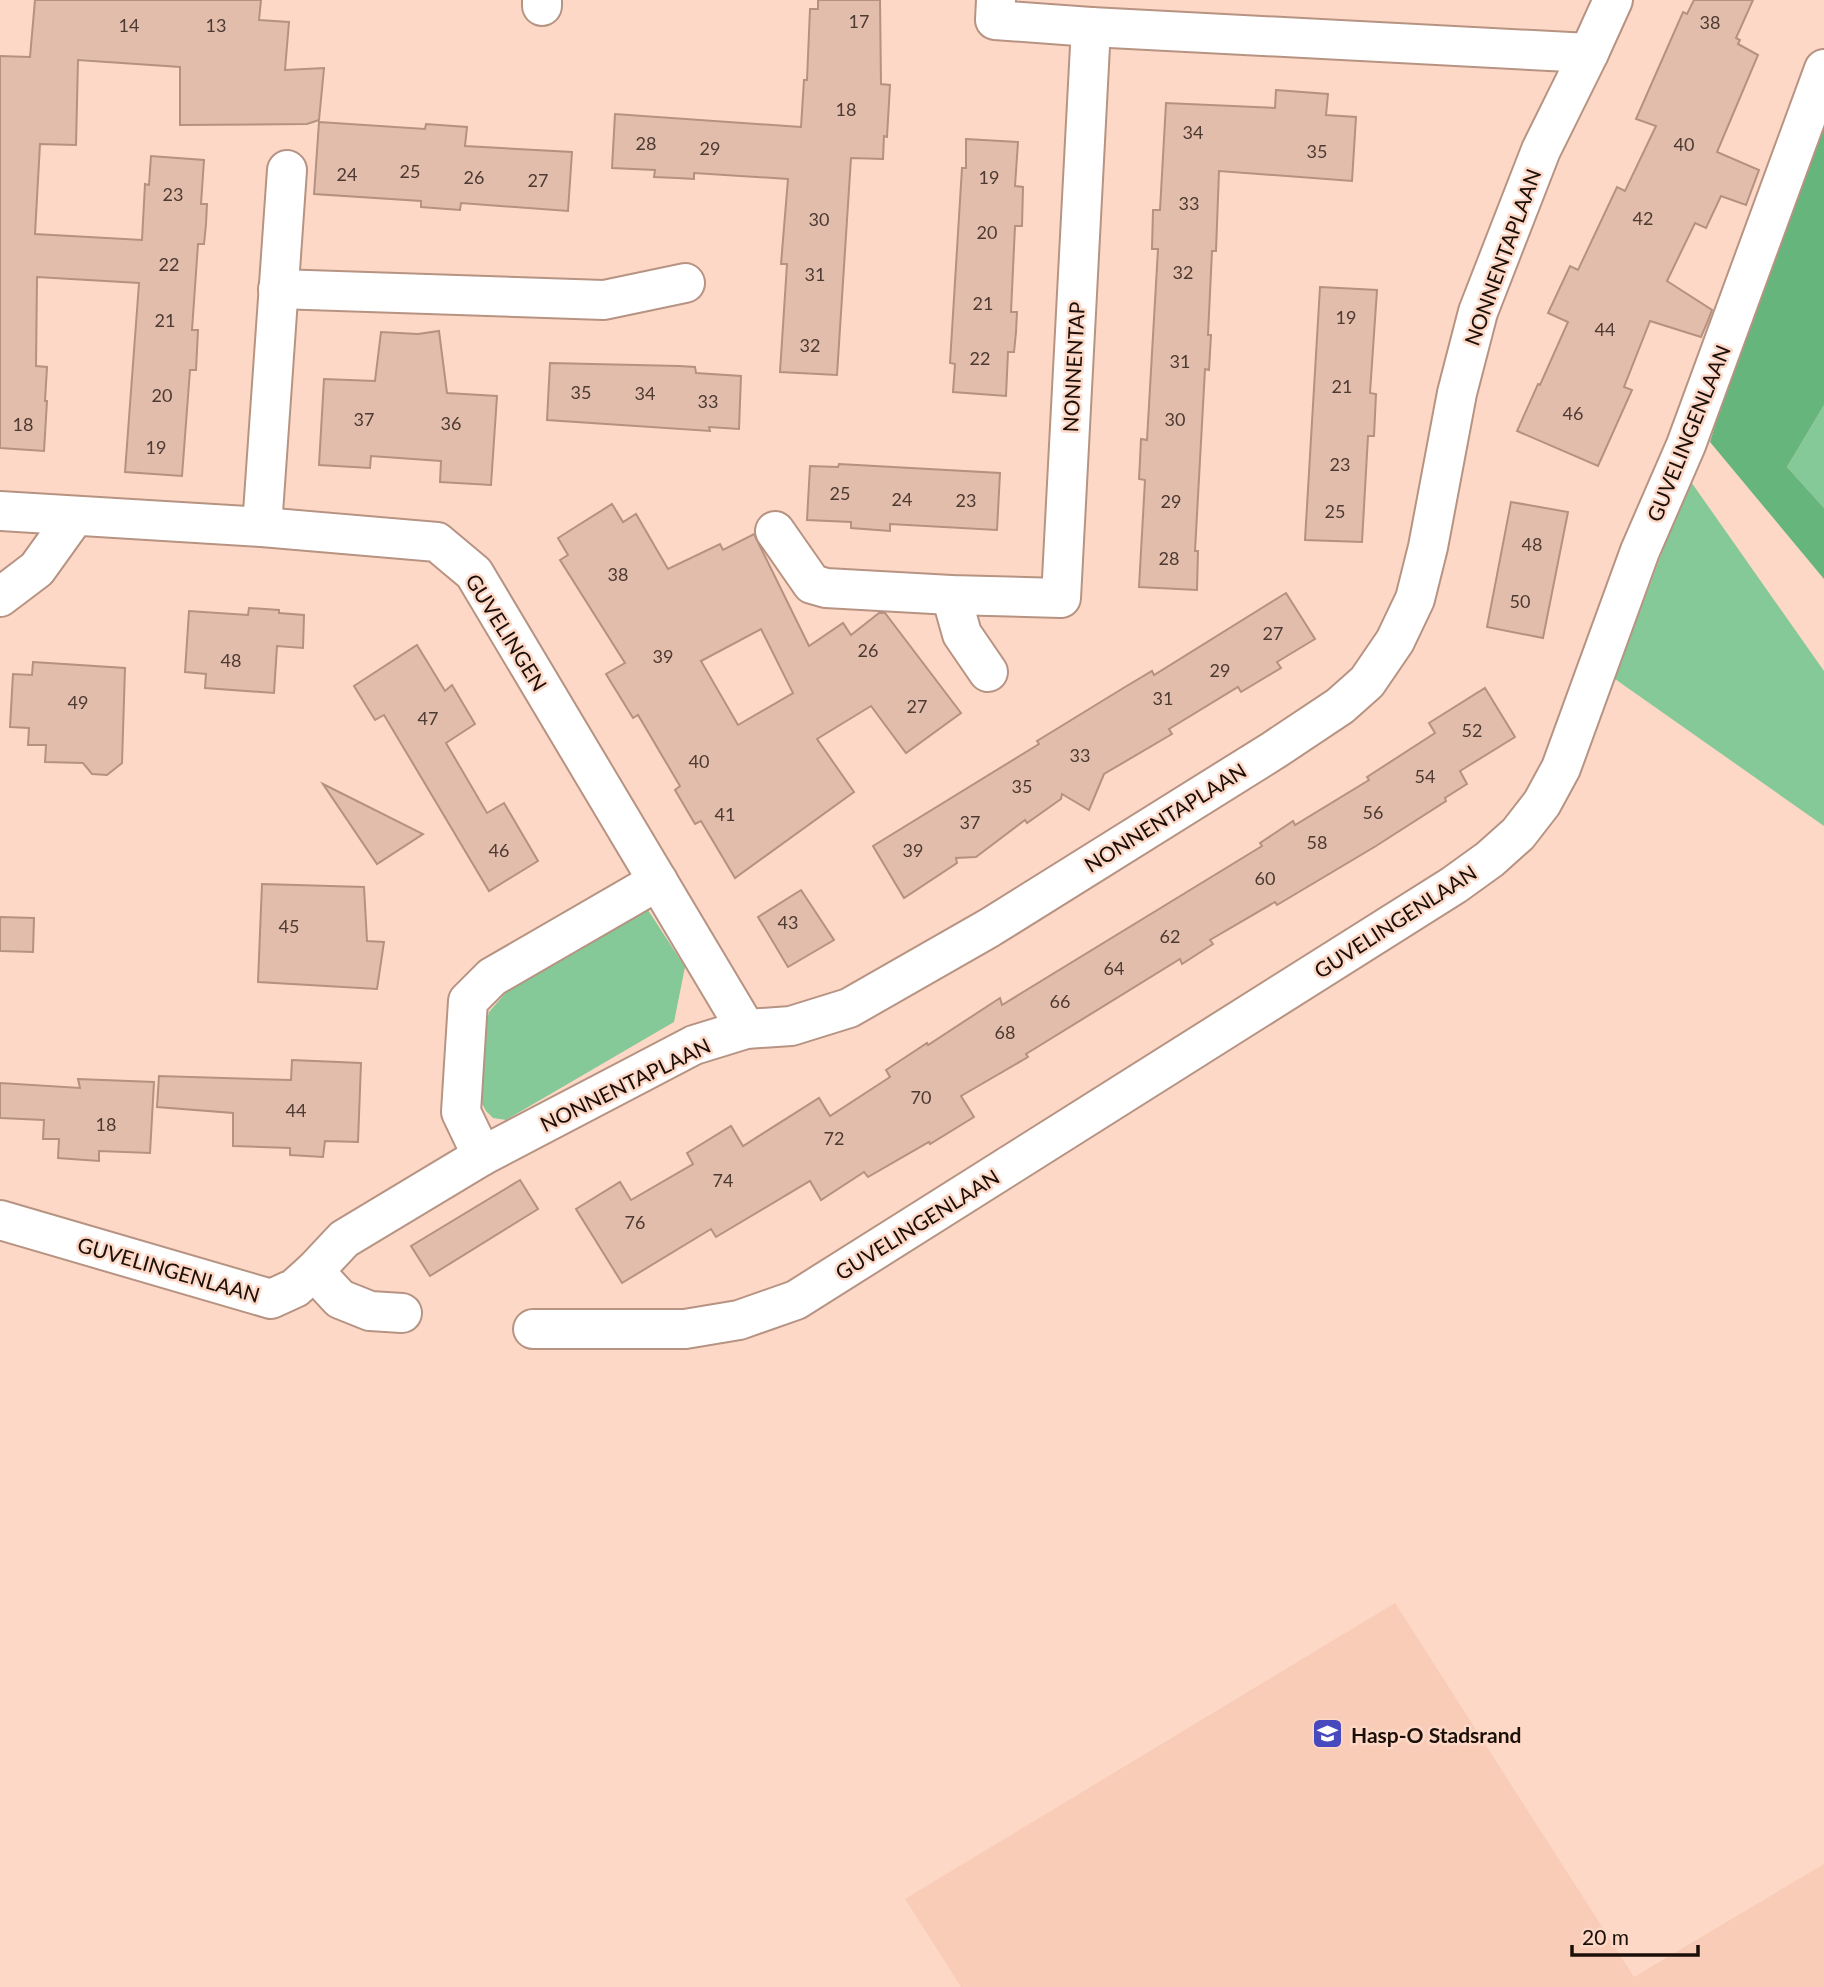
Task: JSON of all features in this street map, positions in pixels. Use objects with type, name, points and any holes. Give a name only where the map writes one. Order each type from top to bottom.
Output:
[{"type":"street","points":[[996,0],[995,20],[1589,52]]},
{"type":"street","name":"NONNENTAPLAAN","points":[[314,1271],[344,1239],[482,1156],[694,1045],[746,1029],[791,1026],[849,1008],[989,928],[1273,750],[1340,706],[1367,682],[1395,641],[1415,599],[1428,547],[1457,393],[1478,312],[1541,150],[1613,0]]},
{"type":"street","name":"NONNENTAP","points":[[775,531],[812,584],[825,588],[864,592],[1061,598],[1091,27]]},
{"type":"street","name":"GUVELINGENLAAN","points":[[533,1329],[685,1329],[739,1320],[796,1300],[1454,885],[1490,859],[1518,834],[1542,803],[1561,768],[1640,551],[1686,445],[1824,69]]},
{"type":"street","points":[[262,527],[287,170]]},
{"type":"street","points":[[278,289],[604,300],[685,283]]},
{"type":"street","name":"GUVELINGEN","points":[[0,511],[262,527],[437,542],[474,573],[746,1029]]},
{"type":"street","points":[[0,597],[37,569],[75,516]]},
{"type":"street","points":[[951,595],[962,634],[988,672]]},
{"type":"street","points":[[482,1156],[461,1112],[468,1001],[492,977],[658,881]]},
{"type":"street","name":"GUVELINGENLAAN","points":[[0,1220],[271,1299],[295,1288],[314,1271]]},
{"type":"street","points":[[314,1271],[340,1299],[370,1311],[402,1313]]},
{"type":"shaded area","name":"Hasp-O Stadsrand","points":[[1395,1603],[1634,1977],[1824,1864],[1824,1987],[961,1987],[905,1899]]},
{"type":"green space","points":[[1824,107],[1824,405],[1787,467],[1824,508],[1824,579],[1710,442],[1762,275]]},
{"type":"green space","points":[[1824,405],[1824,508],[1787,467]]},
{"type":"green space","points":[[1689,479],[1824,671],[1824,826],[1615,679]]},
{"type":"green space","points":[[648,910],[685,967],[674,1022],[506,1120],[493,1118],[478,1096],[477,1059],[489,1012],[508,990]]},
{"type":"building","points":[[35,0],[261,0],[259,20],[289,22],[285,70],[324,68],[319,120],[307,124],[180,125],[180,67],[78,60],[76,145],[40,144],[35,234],[142,240],[145,184],[149,185],[151,156],[204,160],[201,204],[207,204],[206,224],[204,244],[198,244],[192,330],[198,330],[196,370],[190,370],[182,476],[125,472],[139,283],[37,277],[36,366],[47,367],[44,451],[0,448],[0,56],[30,57]]},
{"type":"building","points":[[818,0],[880,0],[881,84],[890,85],[883,159],[851,158],[837,375],[780,372],[787,264],[781,264],[788,179],[694,173],[694,179],[654,177],[655,170],[612,168],[615,114],[801,127],[804,80],[807,80],[810,9],[818,9]]},
{"type":"building","points":[[1694,0],[1753,0],[1736,38],[1740,40],[1738,44],[1758,55],[1717,152],[1759,170],[1746,205],[1721,196],[1706,228],[1695,223],[1667,281],[1712,310],[1707,323],[1701,337],[1650,321],[1624,387],[1632,390],[1598,466],[1517,431],[1568,322],[1548,313],[1570,266],[1578,270],[1617,187],[1625,191],[1656,126],[1636,119],[1683,12],[1687,14]]},
{"type":"building","points":[[1276,90],[1328,94],[1326,115],[1356,117],[1352,181],[1219,171],[1216,251],[1212,251],[1209,370],[1205,369],[1195,551],[1198,551],[1197,590],[1139,587],[1145,480],[1139,479],[1141,439],[1147,440],[1158,249],[1152,249],[1153,210],[1160,210],[1166,103],[1275,108]]},
{"type":"building","points":[[319,122],[425,129],[426,124],[467,127],[465,146],[572,152],[568,211],[461,203],[460,210],[421,207],[421,201],[314,194]]},
{"type":"building","points":[[966,139],[1018,142],[1015,186],[1023,187],[1022,226],[1015,226],[1011,312],[1017,312],[1016,332],[1014,352],[1008,352],[1006,396],[953,392],[955,364],[950,363]]},
{"type":"building","points":[[1320,287],[1377,290],[1370,393],[1376,394],[1374,436],[1368,436],[1362,542],[1305,540]]},
{"type":"building","points":[[439,331],[447,393],[497,396],[491,485],[440,482],[441,461],[371,456],[370,468],[319,465],[324,379],[375,381],[381,332],[418,334]]},
{"type":"building","points":[[550,363],[695,367],[696,373],[741,376],[739,429],[709,427],[710,431],[547,420]]},
{"type":"building","points":[[839,464],[1000,473],[997,530],[890,524],[890,531],[851,528],[851,522],[807,520],[810,466],[838,467]]},
{"type":"building","points":[[1511,502],[1568,512],[1543,638],[1487,627]]},
{"type":"building","points":[[612,504],[623,522],[636,514],[668,569],[720,544],[723,550],[754,534],[809,646],[843,623],[851,635],[879,613],[885,613],[961,713],[906,753],[871,706],[817,739],[854,792],[735,878],[701,821],[695,824],[675,790],[680,786],[638,715],[633,718],[606,674],[625,663],[560,560],[568,555],[558,538]],"holes":[[[761,629],[793,693],[738,725],[701,661]]]},
{"type":"building","points":[[1286,593],[1315,639],[1277,662],[1281,668],[1241,692],[1238,687],[1169,729],[1172,734],[1104,774],[1089,810],[1062,794],[1061,799],[1027,823],[1025,820],[976,857],[956,858],[957,863],[904,898],[873,846],[1039,744],[1037,741],[1125,687],[1152,671],[1154,675]]},
{"type":"building","points":[[249,608],[304,615],[303,648],[277,646],[274,693],[205,688],[206,674],[185,672],[189,611],[248,615]]},
{"type":"building","points":[[417,645],[445,691],[452,685],[475,724],[446,743],[487,813],[504,803],[538,861],[489,891],[384,715],[375,720],[354,686]]},
{"type":"building","points":[[33,662],[125,668],[122,763],[107,775],[92,774],[83,763],[45,762],[46,745],[28,745],[29,728],[10,727],[13,674],[32,675]]},
{"type":"building","points":[[1485,688],[1515,737],[1460,771],[1467,784],[1445,798],[1446,801],[1277,905],[1275,902],[1210,940],[1213,944],[1182,964],[1180,959],[1026,1054],[1028,1057],[961,1096],[974,1117],[930,1144],[929,1142],[868,1177],[864,1172],[821,1200],[810,1181],[716,1237],[711,1229],[622,1283],[576,1209],[620,1182],[631,1200],[693,1164],[687,1153],[731,1126],[743,1146],[819,1098],[830,1116],[890,1077],[886,1070],[927,1043],[928,1045],[1000,998],[1002,1005],[1262,846],[1260,843],[1293,821],[1295,825],[1369,780],[1367,777],[1435,733],[1429,723]]},
{"type":"building","points":[[323,784],[423,834],[377,864]]},
{"type":"building","points":[[262,884],[364,887],[367,941],[384,942],[377,989],[258,982]]},
{"type":"building","points":[[801,890],[834,940],[788,967],[758,917]]},
{"type":"building","points":[[0,917],[34,918],[33,952],[0,951]]},
{"type":"building","points":[[292,1060],[361,1063],[358,1142],[325,1141],[323,1157],[290,1155],[290,1148],[233,1146],[233,1113],[157,1107],[159,1076],[291,1080]]},
{"type":"building","points":[[78,1079],[154,1082],[150,1153],[99,1151],[99,1161],[58,1158],[59,1139],[43,1139],[44,1120],[0,1118],[0,1083],[80,1088]]},
{"type":"building","points":[[520,1180],[538,1209],[430,1276],[411,1246]]},
{"type":"place","name":"Hasp-O Stadsrand","points":[[1328,1734]]}]
